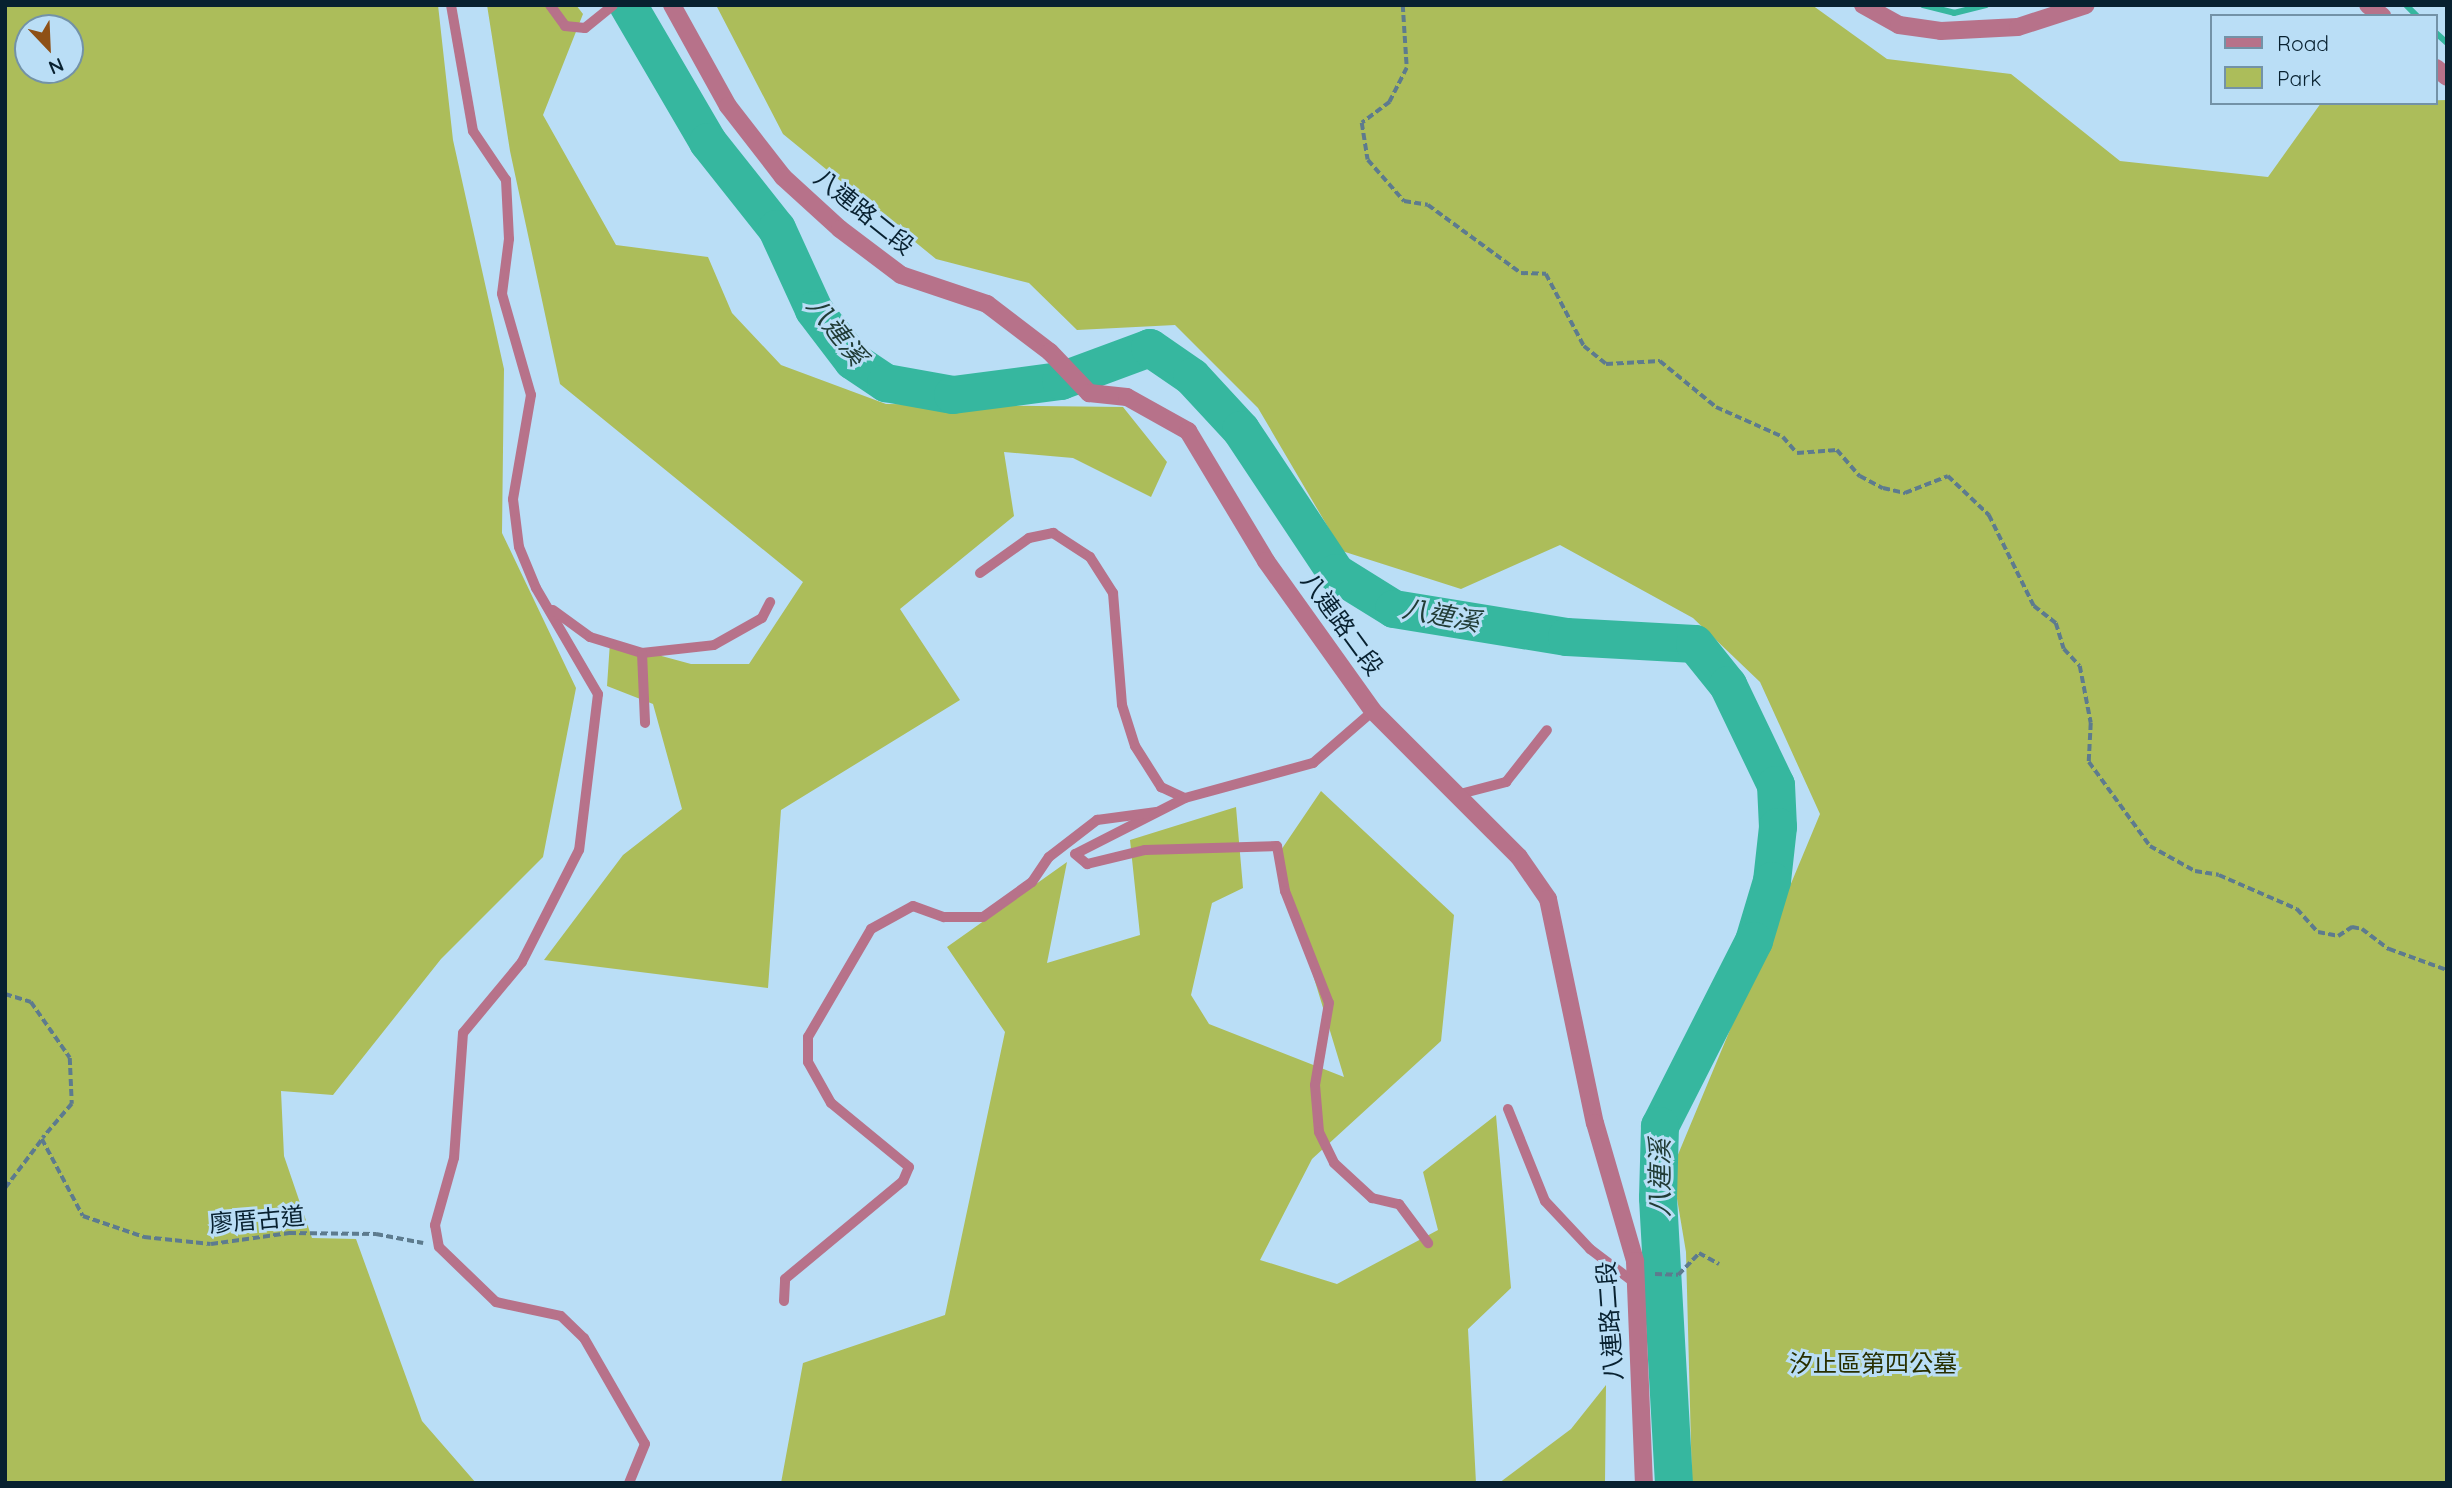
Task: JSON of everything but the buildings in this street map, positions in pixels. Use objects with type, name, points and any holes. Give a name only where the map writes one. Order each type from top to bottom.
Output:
[{"type":"street","name":"八連路二段","points":[[672,5],[728,106],[783,177],[831,220],[901,275],[987,304],[1051,352],[1089,393],[1127,397],[1188,431],[1266,561],[1373,711],[1460,794],[1548,899],[1641,1279],[1644,1483]]},
{"type":"street","points":[[1863,5],[1899,25],[1941,31],[2018,27],[2086,5]]},
{"type":"lane","points":[[451,5],[473,131],[506,180],[509,239],[502,294],[531,396],[513,499],[519,547],[548,606],[598,694],[579,850],[522,961],[463,1033],[454,1158],[435,1225],[439,1247],[496,1302],[561,1316],[584,1338],[645,1444],[629,1483]]},
{"type":"lane","points":[[551,5],[565,26],[586,28],[613,5]]},
{"type":"lane","points":[[980,573],[1029,538],[1054,533],[1090,556],[1113,593],[1122,705],[1135,746],[1161,787],[1185,798]]},
{"type":"lane","points":[[548,606],[590,637],[642,653],[714,645],[762,618],[770,602]]},
{"type":"lane","points":[[642,653],[645,723]]},
{"type":"lane","points":[[1373,711],[1313,763],[1185,798],[1075,854],[1087,864],[1145,850],[1277,846],[1285,891],[1329,1003],[1315,1085],[1319,1132],[1334,1163],[1372,1198],[1399,1204],[1429,1243]]},
{"type":"lane","points":[[1460,794],[1506,782],[1547,730]]},
{"type":"lane","points":[[785,1301],[785,1279],[903,1181],[909,1167],[831,1104],[808,1062],[808,1037],[871,929],[913,906],[944,917],[983,917],[1032,882],[1049,857],[1097,820],[1156,812]]},
{"type":"lane","points":[[1508,1109],[1545,1201],[1590,1249],[1641,1279]]},
{"type":"path","points":[[1404,5],[1407,68],[1390,103],[1362,123],[1368,160],[1404,201],[1429,205],[1521,273],[1546,274],[1584,346],[1606,364],[1644,367],[1660,361],[1716,407],[1783,437],[1797,453],[1838,450],[1860,476],[1883,488],[1905,493],[1948,477],[1989,516],[2034,606],[2056,623],[2064,649],[2080,666],[2091,723],[2089,762],[2150,846],[2195,871],[2219,875],[2297,909],[2318,932],[2339,936],[2352,926],[2362,929],[2389,949],[2447,970]]},
{"type":"path","points":[[5,994],[31,1002],[70,1058],[72,1104],[5,1188]]},
{"type":"path","name":"廖厝古道","points":[[42,1139],[83,1216],[144,1237],[211,1244],[289,1233],[376,1234],[439,1247]]},
{"type":"path","points":[[1641,1279],[1678,1275],[1699,1253],[1719,1264]]},
{"type":"green space","points":[[5,5],[438,5],[453,140],[504,369],[502,533],[576,688],[543,857],[441,959],[333,1095],[281,1091],[284,1156],[312,1238],[356,1239],[422,1421],[476,1483],[5,1483]]},
{"type":"green space","points":[[487,5],[576,5],[583,14],[543,115],[616,245],[708,257],[732,313],[781,365],[886,404],[1123,407],[1167,462],[1151,497],[1073,458],[1004,452],[1014,516],[900,609],[960,700],[781,810],[768,988],[544,960],[623,855],[682,809],[653,704],[607,686],[610,642],[691,664],[749,664],[803,582],[560,384],[510,151]]},
{"type":"green space","name":"汐止區第四公墓","points":[[716,5],[1812,5],[1887,59],[2011,74],[2120,161],[2268,177],[2320,105],[2438,105],[2438,100],[2447,100],[2447,1483],[1692,1483],[1686,1252],[1672,1169],[1820,814],[1760,682],[1693,618],[1560,545],[1461,589],[1342,551],[1258,408],[1175,325],[1077,330],[1029,283],[936,259],[783,134]]},
{"type":"green space","points":[[1321,791],[1454,915],[1441,1041],[1312,1159],[1260,1260],[1337,1284],[1438,1230],[1423,1172],[1496,1115],[1511,1288],[1468,1329],[1476,1483],[781,1483],[803,1363],[945,1315],[1005,1032],[947,947],[1067,862],[1047,963],[1140,935],[1130,840],[1236,807],[1243,888],[1212,903],[1191,995],[1209,1024],[1344,1077],[1277,856]]},
{"type":"green space","points":[[1606,1385],[1605,1483],[1499,1483],[1571,1429]]},
{"type":"waterway","name":"八連溪","points":[[628,5],[708,142],[777,229],[814,310],[853,361],[886,383],[953,395],[1061,381],[1150,348],[1192,377],[1241,430],[1336,573],[1394,609],[1567,637],[1695,644],[1728,685],[1776,785],[1778,827],[1772,881],[1754,941],[1660,1126],[1658,1198],[1674,1483]]},
{"type":"waterway","points":[[1923,5],[1954,13],[1986,5]]},
{"type":"waterway","points":[[2406,5],[2415,14]]},
{"type":"waterway","points":[[2438,35],[2447,43]]}]
